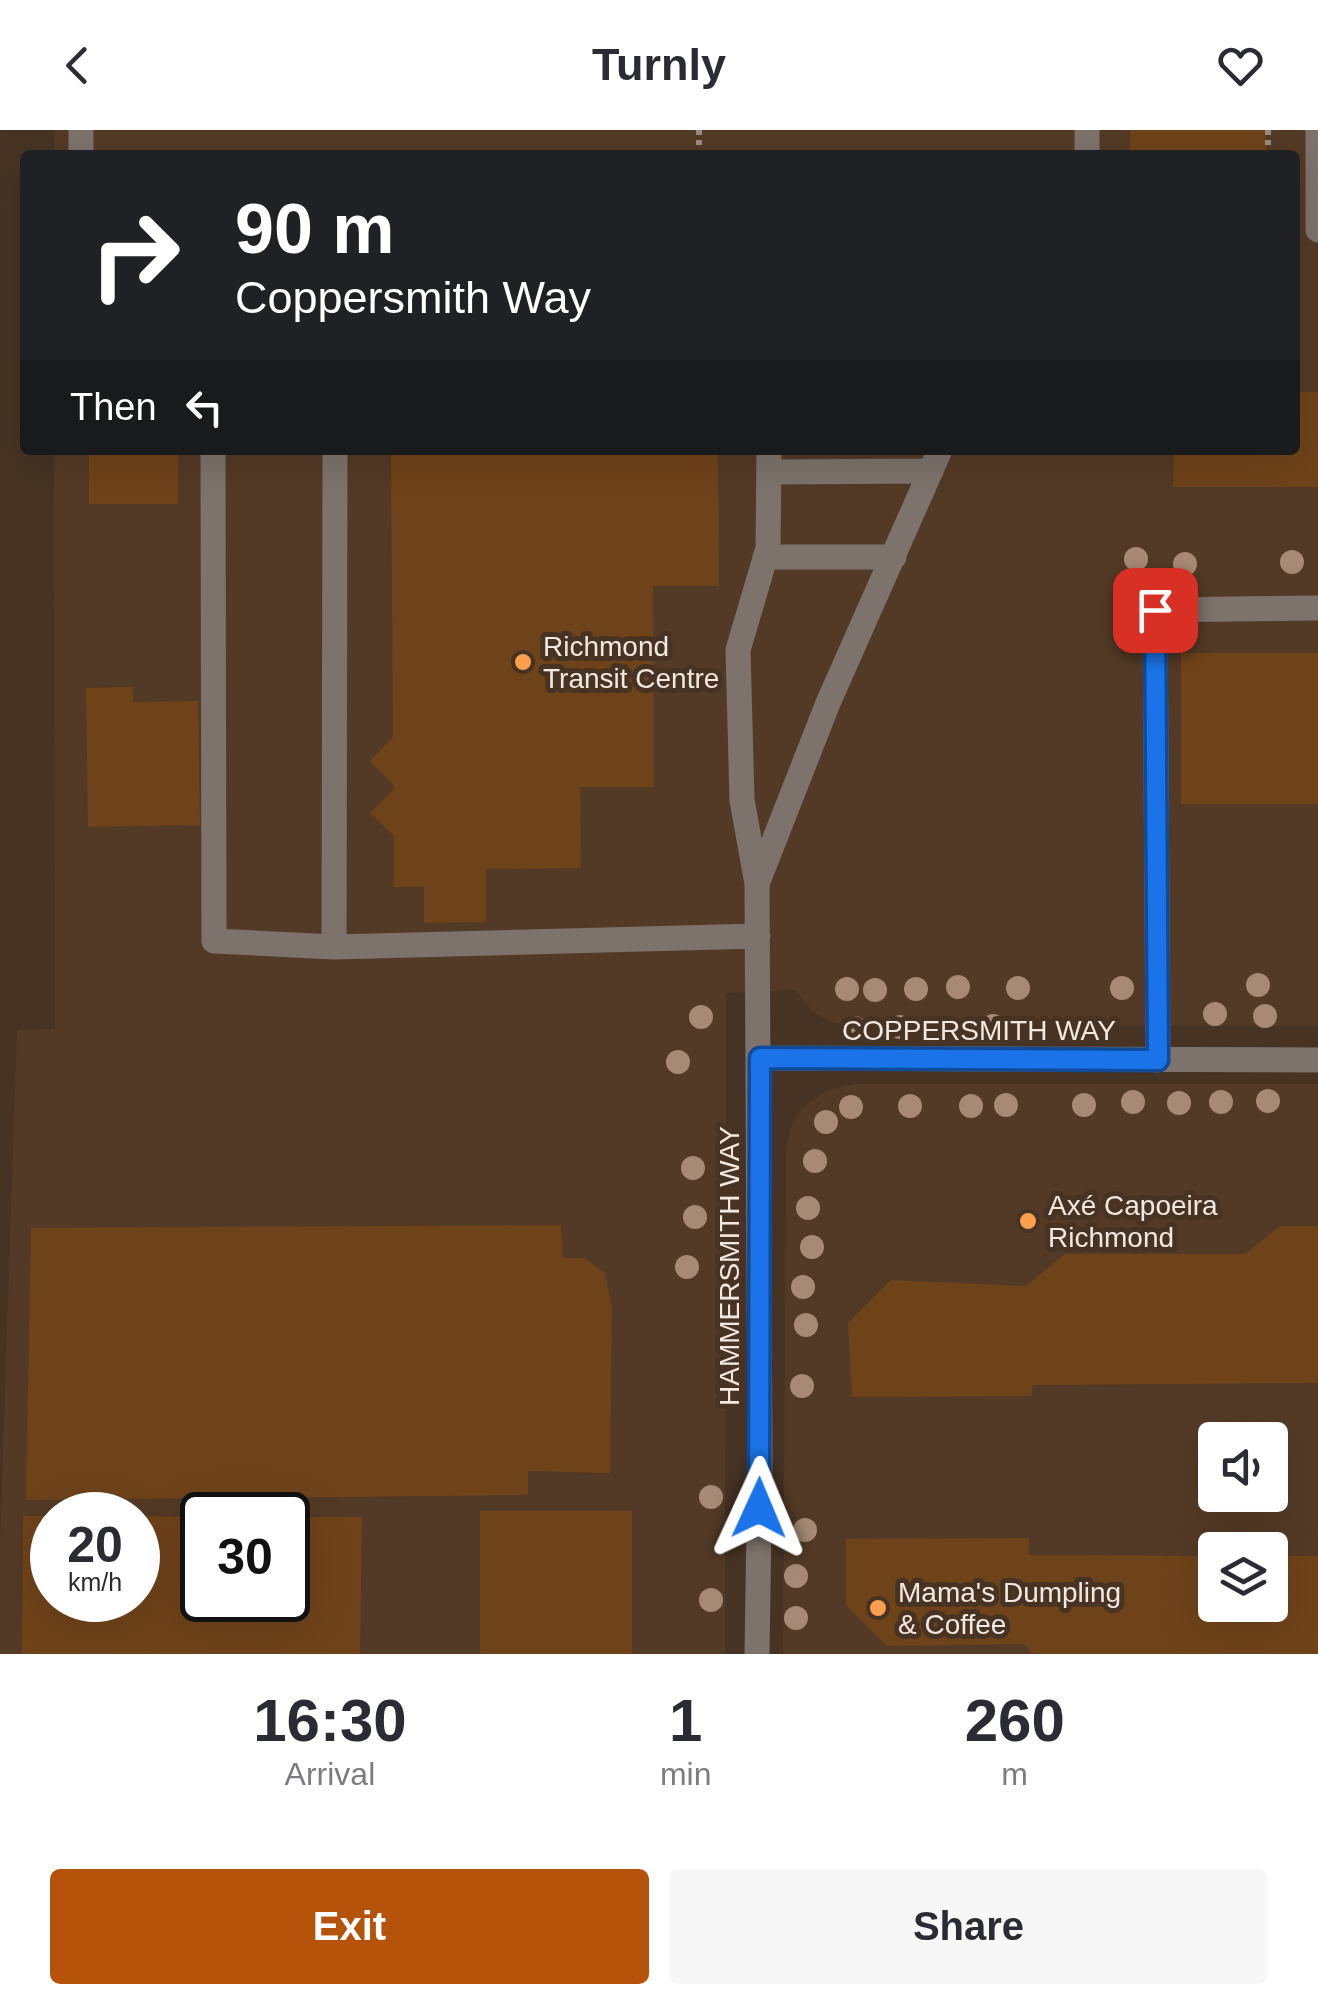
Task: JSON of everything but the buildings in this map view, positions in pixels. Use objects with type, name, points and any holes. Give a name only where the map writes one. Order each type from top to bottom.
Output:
[{"type":"street","points":[[1318,130],[1318,230]]},
{"type":"street","points":[[213,455],[214,941],[334,947],[758,936]]},
{"type":"street","points":[[334,947],[335,455]]},
{"type":"street","points":[[936,460],[828,703],[757,884],[742,800],[738,650],[766,557],[769,461],[936,460]]},
{"type":"street","points":[[766,557],[894,557]]},
{"type":"street","points":[[1158,1060],[1155,610],[1318,608]]},
{"type":"street","name":"HAMMERSMITH WAY","points":[[757,884],[757,1654]]},
{"type":"street","name":"COPPERSMITH WAY","points":[[760,1058],[1318,1060]]},
{"type":"shaded area","points":[[54,130],[1318,130],[1318,1026],[851,1026],[813,1012],[795,990],[726,993],[725,1654],[0,1654],[17,1030],[55,1029],[54,455],[1300,455],[1300,150],[54,150]]},
{"type":"shaded area","points":[[855,1084],[1318,1084],[1318,1654],[783,1654],[786,1150],[791,1127],[802,1108],[827,1090]]},
{"type":"place","name":"Richmond Transit Centre","points":[[523,662]]},
{"type":"place","name":"Axé Capoeira Richmond","points":[[1028,1221]]},
{"type":"place","name":"Mama's Dumpling & Coffee","points":[[878,1608]]},
{"type":"route","points":[[759,1508],[760,1058],[1158,1060],[1155,610]]}]
